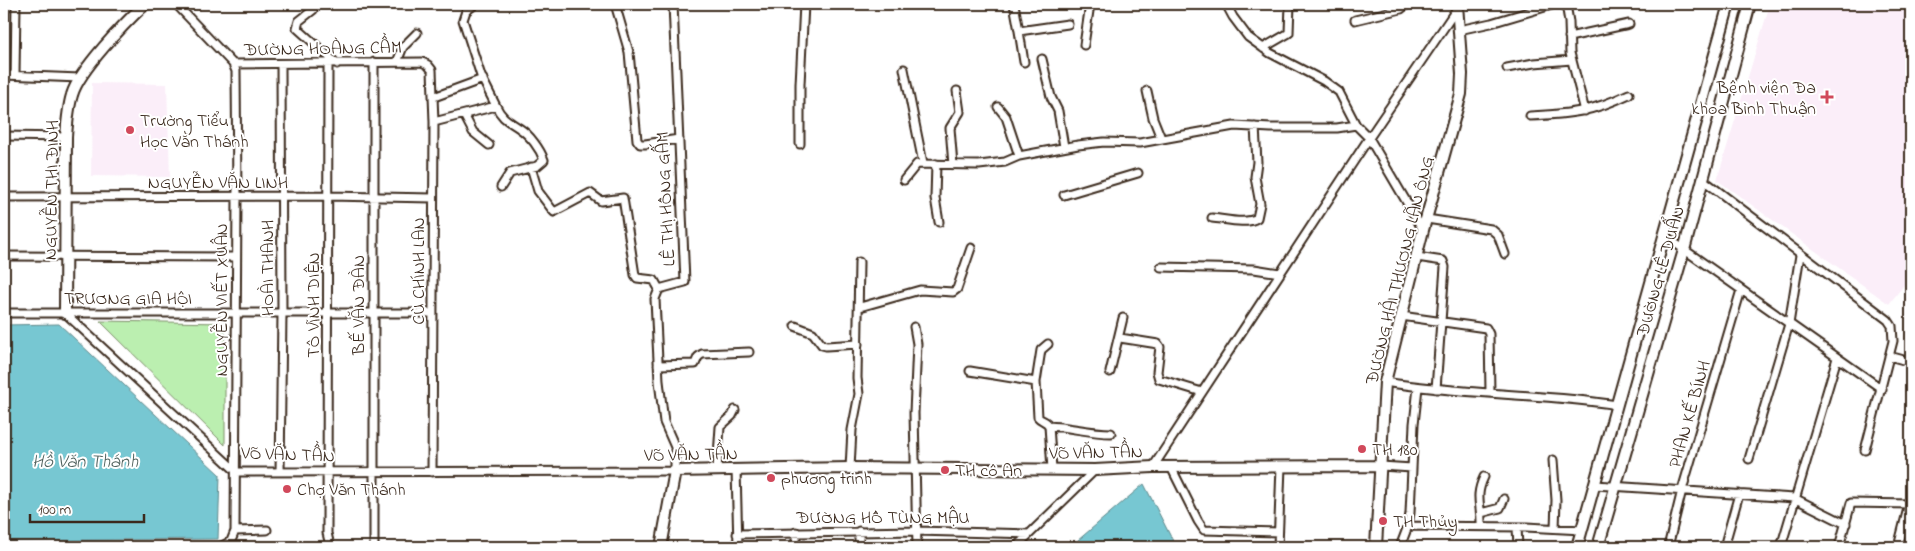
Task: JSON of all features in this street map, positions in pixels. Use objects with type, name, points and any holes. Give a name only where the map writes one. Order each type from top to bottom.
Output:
[{"type":"street","points":[[15,76],[16,4]]},
{"type":"street","name":"NGUYỄN THỊ ĐỊNH","points":[[65,313],[66,137],[72,93],[80,78],[122,27],[145,4]]},
{"type":"street","points":[[178,6],[189,4]]},
{"type":"street","points":[[615,4],[628,52],[637,140],[640,144],[679,140]]},
{"type":"street","name":"LÊ THỊ HỒNG GẤM","points":[[661,547],[675,471],[674,447],[664,422],[658,365],[655,299],[659,289],[685,282],[673,4]]},
{"type":"street","points":[[800,144],[800,84],[804,4]]},
{"type":"street","points":[[1014,4],[1024,62]]},
{"type":"street","points":[[1084,45],[1090,4]]},
{"type":"street","points":[[1226,4],[1248,37],[1263,48],[1335,88],[1342,95],[1356,126],[1369,138],[1423,230]]},
{"type":"street","points":[[1263,48],[1289,33],[1290,4]]},
{"type":"street","points":[[1355,20],[1401,9],[1407,4]]},
{"type":"street","points":[[1458,30],[1491,23],[1555,4]]},
{"type":"street","points":[[1566,4],[1572,60],[1585,111]]},
{"type":"street","name":"ĐƯỜNG LÊ DUẨN","points":[[1577,547],[1729,4]]},
{"type":"street","name":"ĐƯỜNG LÊ DUẨN","points":[[1598,547],[1684,250],[1750,4]]},
{"type":"street","points":[[474,5],[466,11],[463,20],[483,79],[502,118],[522,130],[544,160],[542,164],[510,173],[501,187]]},
{"type":"street","points":[[1153,467],[1458,5]]},
{"type":"street","name":"ĐƯỜNG HẢI THƯỢNG LÃN ÔNG","points":[[1376,547],[1385,382],[1423,230],[1462,94],[1458,5]]},
{"type":"street","name":"ĐƯỜNG HOÀNG CẦM","points":[[178,6],[233,64],[422,62],[428,64],[432,70]]},
{"type":"street","points":[[313,10],[299,21],[297,28],[337,64]]},
{"type":"street","points":[[1019,31],[1068,24]]},
{"type":"street","points":[[1569,37],[1629,24]]},
{"type":"street","points":[[397,62],[403,47],[417,32]]},
{"type":"street","points":[[1042,59],[1051,97],[1058,111],[1064,147]]},
{"type":"street","points":[[1507,68],[1534,62],[1572,60]]},
{"type":"street","name":"BẾ VĂN ĐÀN","points":[[374,62],[374,547]]},
{"type":"street","name":"NGUYỄN VIẾT XUÂN","points":[[233,64],[236,71],[237,196],[237,472],[235,534]]},
{"type":"street","name":"HOÀI THANH","points":[[280,472],[282,313],[281,64]]},
{"type":"street","name":"TÔ VĨNH DIỆN","points":[[328,64],[327,533],[330,546]]},
{"type":"street","points":[[904,69],[923,163]]},
{"type":"street","name":"CÙ CHÍNH LAN","points":[[432,70],[434,97],[432,472]]},
{"type":"street","points":[[4,76],[80,78]]},
{"type":"street","points":[[434,97],[483,79]]},
{"type":"street","points":[[1147,91],[1153,118],[1161,138]]},
{"type":"street","points":[[952,165],[950,128],[960,112],[957,92]]},
{"type":"street","points":[[1530,116],[1585,111],[1606,106],[1630,94]]},
{"type":"street","points":[[434,122],[496,106]]},
{"type":"street","points":[[998,107],[1006,117],[1019,156]]},
{"type":"street","points":[[464,115],[473,132],[489,145]]},
{"type":"street","points":[[904,180],[917,164],[923,163],[979,165],[1006,162],[1019,156],[1064,147],[1092,143],[1140,143],[1234,126],[1337,128],[1356,126]]},
{"type":"street","points":[[1212,218],[1244,221],[1257,218],[1260,204],[1254,177],[1257,162],[1255,127]]},
{"type":"street","points":[[4,136],[66,137]]},
{"type":"street","points":[[936,164],[935,198],[939,222]]},
{"type":"street","points":[[531,167],[538,191],[554,212],[590,193],[601,200],[623,198],[635,274],[641,280],[654,280],[659,289]]},
{"type":"street","points":[[1064,195],[1138,174]]},
{"type":"street","points":[[1702,179],[1888,320],[1894,333],[1882,389],[1865,450]]},
{"type":"street","name":"NGUYỄN VĂN LINH","points":[[4,197],[374,196],[433,198]]},
{"type":"street","points":[[1427,218],[1491,229],[1498,235],[1505,254]]},
{"type":"street","points":[[1664,236],[1882,389]]},
{"type":"street","points":[[860,307],[920,290],[953,292],[957,289],[971,248]]},
{"type":"street","points":[[1749,459],[1789,324],[1800,255]]},
{"type":"street","points":[[4,256],[236,257]]},
{"type":"street","points":[[1417,257],[1439,260],[1444,264],[1436,389]]},
{"type":"street","points":[[850,468],[852,430],[859,394],[860,262]]},
{"type":"street","points":[[1161,267],[1254,269],[1280,273]]},
{"type":"street","name":"PHAN KẾ BÍNH","points":[[1668,547],[1682,490],[1741,290]]},
{"type":"street","name":"TRƯƠNG GIA HỘI","points":[[4,312],[433,313]]},
{"type":"street","name":"VÕ VĂN TẦN","points":[[65,313],[237,472],[675,471],[850,468],[1095,470],[1153,467],[1381,466]]},
{"type":"street","points":[[1401,316],[1486,328],[1489,334],[1490,392]]},
{"type":"street","points":[[1110,372],[1124,318]]},
{"type":"street","points":[[795,326],[813,333],[826,346],[858,344]]},
{"type":"street","points":[[914,327],[917,344],[914,412],[917,547]]},
{"type":"street","points":[[1120,338],[1158,344],[1160,347],[1157,372],[1159,379],[1202,392]]},
{"type":"street","points":[[1048,344],[1041,350],[1036,382],[1038,417],[1046,421],[1049,426],[1052,469]]},
{"type":"street","points":[[658,365],[695,364],[698,357],[702,354],[749,352]]},
{"type":"street","points":[[1889,356],[1911,362]]},
{"type":"street","points":[[1781,547],[1837,358]]},
{"type":"street","points":[[970,371],[1036,382]]},
{"type":"street","points":[[1385,382],[1436,389],[1571,398],[1617,404]]},
{"type":"street","points":[[1400,547],[1408,526],[1418,387]]},
{"type":"street","points":[[717,470],[720,428],[732,416],[735,410]]},
{"type":"street","points":[[1049,426],[1096,433],[1111,433]]},
{"type":"street","points":[[1553,460],[1556,500],[1555,528]]},
{"type":"street","points":[[1278,547],[1281,466]]},
{"type":"street","points":[[1381,466],[1412,468]]},
{"type":"street","points":[[1171,467],[1204,530],[1278,532]]},
{"type":"street","points":[[736,469],[738,547]]},
{"type":"street","points":[[1016,547],[1095,470]]},
{"type":"street","points":[[1481,526],[1478,494],[1484,476]]},
{"type":"street","points":[[1595,485],[1794,498],[1846,524]]},
{"type":"street","points":[[1724,547],[1739,494]]},
{"type":"street","points":[[1481,514],[1500,508],[1504,499]]},
{"type":"street","points":[[1839,547],[1851,503],[1910,504],[1898,547]]},
{"type":"street","points":[[1408,526],[1481,526],[1582,530]]},
{"type":"street","points":[[1517,527],[1518,547]]},
{"type":"street","points":[[220,547],[224,546],[235,534],[266,530]]},
{"type":"street","points":[[859,531],[860,547]]},
{"type":"street","name":"ĐƯỜNG HỒ TÙNG MẬU","points":[[738,534],[916,531],[1030,534]]},
{"type":"street","points":[[796,532],[796,547]]},
{"type":"shaded area","name":"Bệnh viện Đa khoa Bình Thuận","points":[[1770,4],[1896,4],[1911,15],[1911,276],[1889,304],[1717,180]]},
{"type":"shaded area","name":"Trường Tiểu Học Văn Thánh","points":[[92,83],[167,84],[170,177],[91,176]]},
{"type":"green space","points":[[100,321],[225,323],[225,445]]},
{"type":"water","name":"Hồ Văn Thánh","points":[[59,324],[220,475],[218,539],[4,541],[4,325]]},
{"type":"water","points":[[1144,484],[1176,547],[1070,547]]},
{"type":"place","name":"Bệnh viện Đa khoa Bình Thuận","points":[[1827,97]]},
{"type":"place","name":"Trường Tiểu Học Văn Thánh","points":[[130,130]]},
{"type":"place","name":"TH 180","points":[[1362,449]]},
{"type":"place","name":"TH cô An","points":[[945,470]]},
{"type":"place","name":"phương trinh","points":[[771,478]]},
{"type":"place","name":"Chợ Văn Thánh","points":[[287,489]]},
{"type":"place","name":"TH Thủy","points":[[1383,521]]}]
